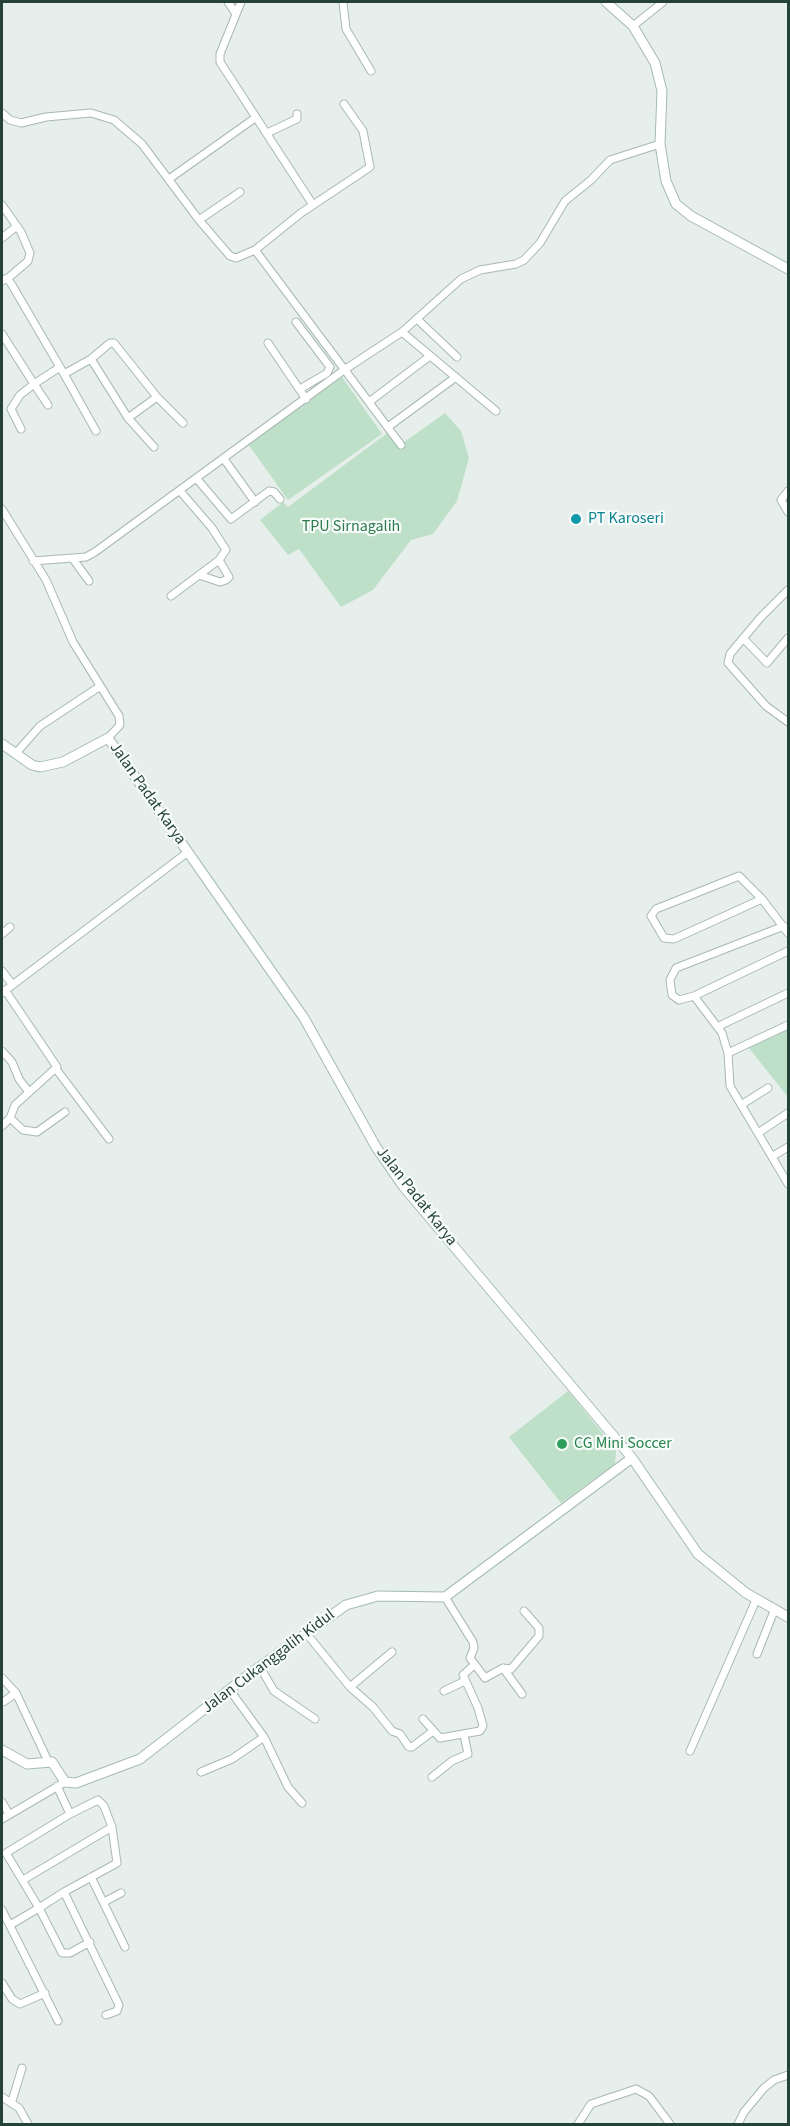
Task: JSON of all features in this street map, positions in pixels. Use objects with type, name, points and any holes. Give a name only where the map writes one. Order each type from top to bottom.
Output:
[{"type":"street","points":[[228,2],[236,14]]},
{"type":"street","points":[[242,2],[219,58],[224,72],[267,133],[313,205]]},
{"type":"street","points":[[344,2],[346,29],[370,71]]},
{"type":"street","points":[[606,2],[633,26],[649,50],[660,78],[660,144],[666,181],[679,207],[700,222],[789,269]]},
{"type":"street","points":[[633,26],[663,2]]},
{"type":"street","points":[[2,113],[10,120],[21,123],[46,117],[85,113],[114,120],[142,144],[199,220],[233,258],[243,257],[255,250],[313,205],[370,167],[363,130],[344,104]]},
{"type":"street","points":[[267,133],[297,119],[297,114]]},
{"type":"street","points":[[169,179],[255,118]]},
{"type":"street","points":[[33,561],[73,559],[95,552],[344,370],[402,332],[461,279],[480,270],[516,264],[524,260],[540,243],[565,201],[591,180],[610,160],[660,144]]},
{"type":"street","points":[[199,220],[240,192]]},
{"type":"street","points":[[2,205],[29,248],[30,257],[4,280],[60,367],[96,431]]},
{"type":"street","points":[[2,238],[17,226]]},
{"type":"street","points":[[255,250],[401,445]]},
{"type":"street","points":[[418,320],[457,357]]},
{"type":"street","points":[[296,322],[330,367],[327,373],[300,389]]},
{"type":"street","points":[[402,332],[496,411]]},
{"type":"street","points":[[2,334],[48,405]]},
{"type":"street","points":[[64,374],[91,359],[110,343],[114,343],[157,398],[183,423]]},
{"type":"street","points":[[268,343],[306,399]]},
{"type":"street","points":[[369,402],[430,356]]},
{"type":"street","points":[[91,359],[128,418],[154,447]]},
{"type":"street","points":[[21,429],[11,409],[20,395],[60,367]]},
{"type":"street","points":[[388,428],[456,377]]},
{"type":"street","points":[[128,418],[157,398]]},
{"type":"street","points":[[224,459],[255,502]]},
{"type":"street","points":[[197,479],[231,519],[270,491],[280,499]]},
{"type":"street","points":[[789,490],[781,500],[789,512]]},
{"type":"street","points":[[171,596],[219,560],[226,550],[180,491]]},
{"type":"street","points":[[2,509],[51,590],[73,642],[120,721],[116,731],[108,738]]},
{"type":"street","points":[[73,559],[89,581]]},
{"type":"street","points":[[199,575],[220,582],[226,580],[229,577],[219,560]]},
{"type":"street","points":[[789,590],[730,654],[728,663],[766,706],[789,722]]},
{"type":"street","points":[[743,639],[767,663],[789,638]]},
{"type":"street","points":[[16,753],[40,726],[99,687]]},
{"type":"street","name":"Jalan Padat Karya","points":[[2,744],[32,765],[40,767],[63,762],[108,738],[304,1018],[388,1165],[632,1458],[698,1554],[756,1600],[789,1617]]},
{"type":"street","points":[[110,1139],[56,1069],[46,1049],[3,991],[188,852]]},
{"type":"street","points":[[762,899],[674,939],[664,938],[651,916],[656,909],[737,875],[742,877],[762,899],[786,929],[676,968],[670,980],[672,995],[680,1000],[694,996],[789,951]]},
{"type":"street","points":[[2,934],[10,927]]},
{"type":"street","points":[[2,971],[12,984]]},
{"type":"street","points":[[719,1026],[789,993]]},
{"type":"street","points":[[694,996],[719,1026],[728,1053],[728,1075],[741,1105],[789,1184]]},
{"type":"street","points":[[728,1053],[789,1025]]},
{"type":"street","points":[[2,1051],[12,1062],[19,1079],[28,1091]]},
{"type":"street","points":[[2,1126],[10,1118],[15,1105],[28,1091],[56,1069]]},
{"type":"street","points":[[741,1105],[768,1088]]},
{"type":"street","points":[[10,1118],[23,1130],[37,1132],[65,1112]]},
{"type":"street","points":[[758,1133],[789,1113]]},
{"type":"street","points":[[773,1156],[789,1147]]},
{"type":"street","points":[[524,1611],[541,1632],[511,1669],[503,1668],[485,1678],[470,1658],[474,1648],[473,1642],[445,1597],[632,1458]]},
{"type":"street","name":"Jalan Cukanggalih Kidul","points":[[61,1784],[82,1783],[100,1772],[140,1759],[229,1689],[346,1605],[365,1599],[396,1595],[445,1597]]},
{"type":"street","points":[[690,1751],[756,1600]]},
{"type":"street","points":[[757,1654],[774,1611]]},
{"type":"street","points":[[306,1633],[350,1687],[373,1707],[392,1731],[400,1734],[409,1747],[412,1748],[433,1731]]},
{"type":"street","points":[[350,1687],[392,1652]]},
{"type":"street","points":[[423,1719],[442,1739],[477,1733],[483,1726],[465,1682],[464,1672],[474,1665]]},
{"type":"street","points":[[260,1667],[274,1691],[315,1719]]},
{"type":"street","points":[[503,1668],[522,1694]]},
{"type":"street","points":[[2,1678],[16,1693],[48,1761],[52,1762],[70,1814]]},
{"type":"street","points":[[444,1691],[465,1682]]},
{"type":"street","points":[[229,1689],[264,1737],[288,1787],[302,1803]]},
{"type":"street","points":[[3,1702],[16,1693]]},
{"type":"street","points":[[432,1777],[452,1761],[468,1754],[464,1735]]},
{"type":"street","points":[[201,1772],[232,1759],[264,1737]]},
{"type":"street","points":[[2,1750],[27,1764],[48,1761]]},
{"type":"street","points":[[2,1819],[61,1784]]},
{"type":"street","points":[[6,1853],[70,1814],[98,1800],[104,1806],[112,1827],[117,1863],[10,1925]]},
{"type":"street","points":[[2,1802],[9,1814]]},
{"type":"street","points":[[23,1880],[112,1827]]},
{"type":"street","points":[[2,1846],[39,1908],[62,1953],[70,1953],[90,1942]]},
{"type":"street","points":[[92,1877],[125,1947]]},
{"type":"street","points":[[64,1892],[119,2005],[117,2011],[106,2015]]},
{"type":"street","points":[[104,1902],[121,1893]]},
{"type":"street","points":[[2,1910],[58,2021]]},
{"type":"street","points":[[2,1983],[12,1998],[20,2004],[45,1993]]},
{"type":"street","points":[[12,2101],[22,2068]]},
{"type":"street","points":[[738,2124],[744,2112],[764,2088],[774,2080],[789,2075]]},
{"type":"street","points":[[578,2124],[591,2104],[636,2089],[649,2096],[670,2124]]},
{"type":"street","points":[[2,2097],[12,2101],[28,2124]]},
{"type":"green space","points":[[342,377],[382,434],[288,500],[248,444]]},
{"type":"green space","name":"TPU Sirnagalih","points":[[445,413],[461,431],[469,458],[457,501],[433,534],[411,540],[373,590],[341,607],[299,549],[288,555],[260,520],[283,502],[288,507],[390,431],[400,445]]},
{"type":"green space","points":[[788,1028],[788,1097],[748,1047]]},
{"type":"green space","name":"CG Mini Soccer","points":[[568,1391],[616,1450],[615,1464],[561,1503],[509,1437]]},
{"type":"place","name":"PT Karoseri","points":[[576,519]]},
{"type":"place","name":"CG Mini Soccer","points":[[562,1444]]}]
